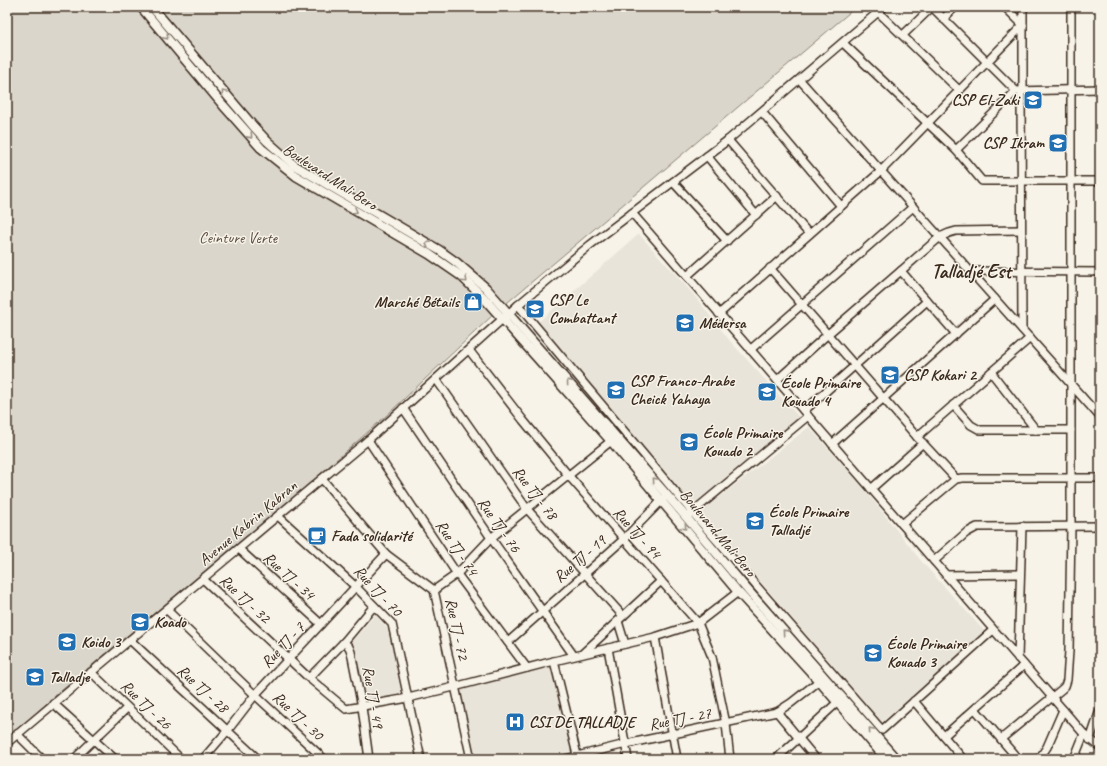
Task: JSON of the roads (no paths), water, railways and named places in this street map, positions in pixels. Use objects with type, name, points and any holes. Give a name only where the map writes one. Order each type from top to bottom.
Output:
[{"type":"main road","name":"Boulevard Mali Bero","points":[[141,7],[261,148],[296,176],[400,237],[461,276],[498,307]]},
{"type":"main road","name":"Boulevard Mali Bero","points":[[152,7],[254,128],[294,165],[416,236],[456,262],[486,288],[498,307]]},
{"type":"main road","points":[[498,307],[515,326]]},
{"type":"main road","name":"Boulevard Mali Bero","points":[[515,326],[530,337],[665,498],[738,592],[819,681],[840,700],[896,759]]},
{"type":"main road","name":"Boulevard Mali Bero","points":[[515,326],[611,441],[665,498],[689,514],[745,587],[838,685],[840,700],[886,759]]},
{"type":"street","points":[[902,36],[932,7],[987,62],[1020,91]]},
{"type":"street","points":[[944,19],[955,7]]},
{"type":"street","points":[[1005,7],[1023,25]]},
{"type":"street","points":[[1022,329],[1020,91],[1023,7]]},
{"type":"street","points":[[1001,739],[1051,696],[1062,689],[1067,680],[1069,650],[1072,478],[1070,384],[1071,7]]},
{"type":"street","points":[[881,10],[902,36],[959,90]]},
{"type":"street","name":"Avenue Kabrin Kabran","points":[[7,743],[368,440],[506,316],[590,245],[728,140],[881,10]]},
{"type":"street","points":[[719,314],[881,171],[1023,25]]},
{"type":"street","points":[[843,43],[956,150],[982,181],[1100,181]]},
{"type":"street","points":[[800,80],[1100,417]]},
{"type":"street","points":[[956,150],[1020,91],[1100,90]]},
{"type":"street","points":[[762,112],[841,206]]},
{"type":"street","points":[[728,140],[809,234]]},
{"type":"street","points":[[707,156],[756,215]]},
{"type":"street","points":[[673,182],[727,241]]},
{"type":"street","points":[[687,276],[777,196]]},
{"type":"street","points":[[750,350],[913,207]]},
{"type":"street","points":[[632,213],[1084,734],[1100,746]]},
{"type":"street","points":[[777,380],[940,237],[956,231],[1022,230]]},
{"type":"street","points":[[770,268],[956,479]]},
{"type":"street","points":[[901,271],[956,334]]},
{"type":"street","points":[[970,272],[1100,272]]},
{"type":"street","points":[[832,444],[995,299]]},
{"type":"street","points":[[518,306],[689,514],[806,414],[855,365],[927,301]]},
{"type":"street","points":[[530,337],[539,330]]},
{"type":"street","points":[[917,436],[1030,338]]},
{"type":"street","name":"Rue TJ - 94","points":[[469,350],[568,475],[698,623],[712,657],[726,724],[730,759]]},
{"type":"street","points":[[991,372],[1036,430]]},
{"type":"street","name":"Rue TJ - 78","points":[[436,379],[527,509],[584,574],[620,619]]},
{"type":"street","points":[[953,405],[971,425],[980,430],[1071,430]]},
{"type":"street","name":"Rue TJ - 76","points":[[403,408],[491,538],[574,656]]},
{"type":"street","name":"Rue TJ - 74","points":[[368,440],[457,574],[527,668]]},
{"type":"street","points":[[434,590],[457,574],[491,538],[611,441]]},
{"type":"street","points":[[871,489],[923,443]]},
{"type":"street","points":[[902,524],[956,479],[1100,478]]},
{"type":"street","name":"Rue TJ - 72","points":[[322,479],[386,554],[434,590],[454,687],[471,759]]},
{"type":"street","name":"Rue TJ - 19","points":[[508,642],[624,539],[665,498]]},
{"type":"street","name":"Rue TJ - 70","points":[[278,516],[356,587],[392,624],[421,759]]},
{"type":"street","points":[[1018,658],[1022,526]]},
{"type":"street","points":[[934,561],[966,533],[977,527],[1100,526]]},
{"type":"street","name":"Rue TJ - 34","points":[[239,549],[321,624]]},
{"type":"street","name":"Rue TJ - 7","points":[[203,759],[289,658],[386,554]]},
{"type":"street","points":[[946,575],[1020,574]]},
{"type":"street","name":"Rue TJ - 32","points":[[203,579],[310,678],[346,709],[408,698],[655,637],[698,623],[738,592]]},
{"type":"street","points":[[582,654],[662,581]]},
{"type":"street","points":[[310,678],[344,642],[374,606]]},
{"type":"street","name":"Rue TJ - 30","points":[[167,610],[324,759]]},
{"type":"street","points":[[620,619],[625,644]]},
{"type":"street","points":[[838,685],[882,730],[993,630]]},
{"type":"street","points":[[655,637],[674,735],[677,759]]},
{"type":"street","name":"Rue TJ - 28","points":[[130,640],[258,759]]},
{"type":"street","name":"Rue TJ - 49","points":[[344,642],[351,649],[362,707],[369,759]]},
{"type":"street","points":[[608,648],[628,759]]},
{"type":"street","points":[[554,661],[578,757]]},
{"type":"street","points":[[944,736],[1024,665]]},
{"type":"street","name":"Rue TJ - 26","points":[[91,672],[181,759]]},
{"type":"street","name":"Rue TJ - 27","points":[[565,759],[626,744],[777,712],[792,703],[819,681]]},
{"type":"street","points":[[779,758],[840,700]]},
{"type":"street","points":[[914,701],[963,759]]},
{"type":"street","points":[[53,703],[115,759]]},
{"type":"street","points":[[74,759],[127,708]]},
{"type":"street","points":[[975,709],[1018,759]]},
{"type":"street","points":[[1039,759],[1047,747],[1063,710]]},
{"type":"street","points":[[1090,740],[1100,710]]},
{"type":"street","points":[[777,712],[816,759]]},
{"type":"street","points":[[17,734],[42,759]]},
{"type":"street","points":[[1074,759],[1084,734]]},
{"type":"place","name":"CSP El-Zaki","points":[[1033,100]]},
{"type":"place","name":"CSP Ikram","points":[[1058,143]]},
{"type":"place","name":"Marché Bétails","points":[[473,302]]},
{"type":"place","name":"CSP Le Combattant","points":[[535,309]]},
{"type":"place","name":"Médersa","points":[[685,323]]},
{"type":"place","name":"CSP Kokari 2","points":[[890,375]]},
{"type":"place","name":"CSP Franco-Arabe Cheick Yahaya","points":[[616,390]]},
{"type":"place","name":"École Primaire Kouado 4","points":[[767,392]]},
{"type":"place","name":"École Primaire Kouado 2","points":[[689,442]]},
{"type":"place","name":"École Primaire Talladjé","points":[[755,521]]},
{"type":"place","name":"Fada solidarité","points":[[317,536]]},
{"type":"place","name":"Koado","points":[[140,622]]},
{"type":"place","name":"Koido 3","points":[[67,642]]},
{"type":"place","name":"École Primaire Kouado 3","points":[[873,653]]},
{"type":"place","name":"Talladje","points":[[35,677]]},
{"type":"place","name":"CSI DE TALLADJE","points":[[515,722]]},
{"type":"district","name":"Talladjé Est","points":[[971,271]]},
{"type":"park label","name":"Ceinture Verte","points":[[238,238]]}]
